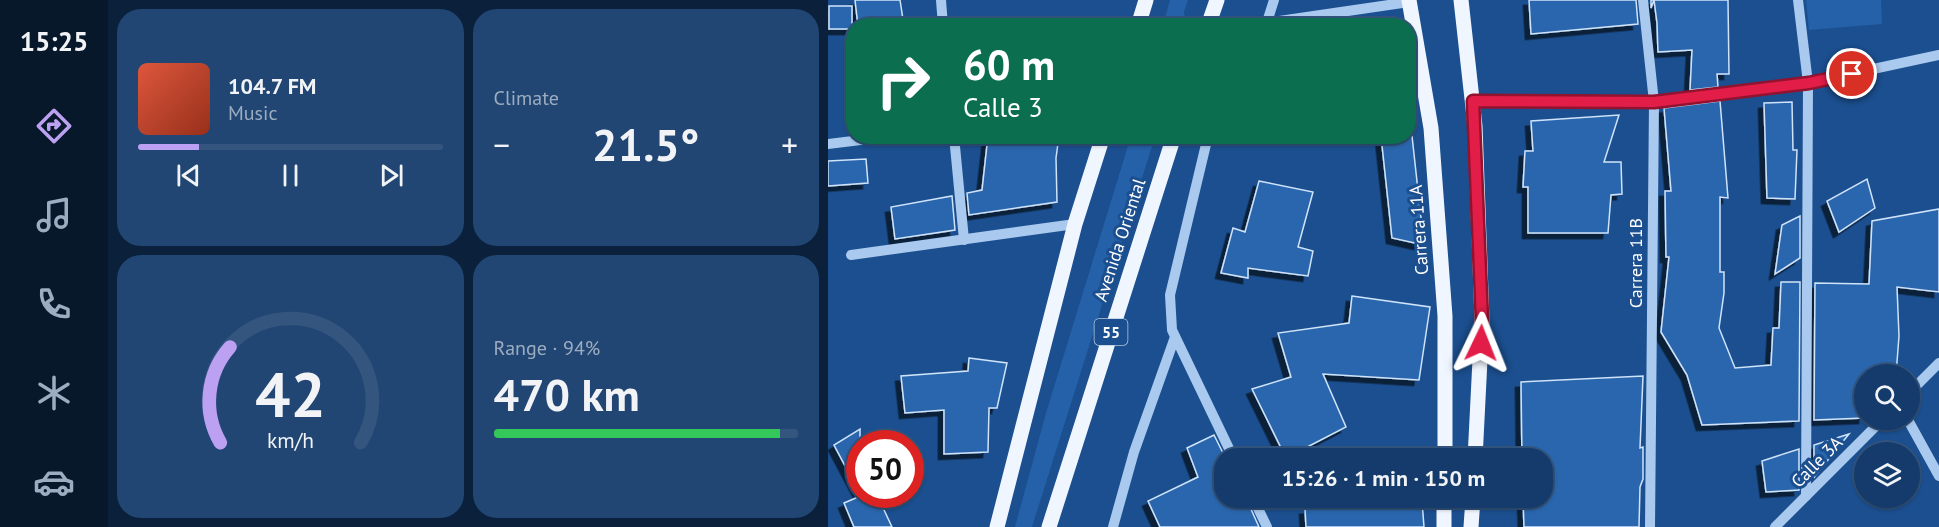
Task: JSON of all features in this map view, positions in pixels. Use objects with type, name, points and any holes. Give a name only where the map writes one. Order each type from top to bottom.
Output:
[{"type":"main road","points":[[1140,18],[1146,0]]},
{"type":"main road","points":[[1211,18],[1217,0]]},
{"type":"main road","points":[[1461,0],[1473,101],[1482,320],[1476,448]]},
{"type":"main road","name":"Carrera 11A","points":[[1409,1],[1412,18]]},
{"type":"main road","name":"Carrera 11A","points":[[1416,41],[1431,128],[1445,316],[1444,448]]},
{"type":"main road","points":[[997,527],[1075,224],[1100,144]]},
{"type":"main road","name":"Avenida Oriental","points":[[1049,527],[1171,144]]},
{"type":"main road","points":[[1444,508],[1444,527]]},
{"type":"main road","points":[[1471,527],[1472,508]]},
{"type":"street","points":[[941,0],[942,18]]},
{"type":"street","points":[[1268,18],[1274,0]]},
{"type":"street","name":"Carrera 11B","points":[[1643,0],[1654,102],[1650,527]]},
{"type":"street","points":[[1798,0],[1809,83],[1806,496]]},
{"type":"street","points":[[1294,18],[1409,1]]},
{"type":"street","points":[[1473,101],[1654,102],[1809,83],[1939,55]]},
{"type":"street","points":[[828,144],[846,142]]},
{"type":"street","points":[[955,144],[964,240]]},
{"type":"street","points":[[1206,144],[1170,295],[1172,330],[1229,448]]},
{"type":"street","points":[[851,255],[1075,224]]},
{"type":"street","points":[[1113,527],[1134,452],[1175,337]]},
{"type":"street","points":[[1920,382],[1939,363]]},
{"type":"street","name":"Calle 3A","points":[[1775,527],[1872,430]]},
{"type":"street","points":[[1914,430],[1939,476]]},
{"type":"street","points":[[1258,508],[1267,527]]},
{"type":"shaded area","points":[[1170,0],[1188,0],[1184,12],[1185,18],[1165,18]]},
{"type":"shaded area","points":[[1806,0],[1881,0],[1882,24],[1809,30]]},
{"type":"shaded area","points":[[1129,144],[1153,144],[1032,527],[1015,527],[1046,413]]},
{"type":"building","points":[[855,0],[900,0],[903,18],[857,18]]},
{"type":"building","points":[[1529,0],[1636,0],[1638,24],[1531,34]]},
{"type":"building","points":[[1654,0],[1728,0],[1729,74],[1717,74],[1718,87],[1690,90],[1692,50],[1658,52]]},
{"type":"building","points":[[829,6],[852,6],[852,18],[846,18],[846,29],[829,29]]},
{"type":"building","points":[[1720,101],[1728,198],[1720,197],[1720,272],[1724,272],[1724,293],[1719,328],[1735,368],[1771,365],[1773,328],[1779,328],[1781,282],[1800,282],[1799,421],[1702,425],[1687,375],[1661,332],[1669,257],[1666,257],[1665,191],[1671,191],[1664,108]]},
{"type":"building","points":[[1792,102],[1793,150],[1797,150],[1795,199],[1767,198],[1764,103]]},
{"type":"building","points":[[1619,115],[1604,162],[1621,162],[1622,194],[1611,195],[1608,233],[1528,233],[1528,187],[1523,187],[1525,151],[1533,151],[1531,121]]},
{"type":"building","points":[[987,144],[1058,144],[1057,202],[969,215],[967,193],[982,190]]},
{"type":"building","points":[[1382,144],[1413,144],[1424,245],[1392,238]]},
{"type":"building","points":[[866,159],[868,183],[828,186],[828,161]]},
{"type":"building","points":[[1867,179],[1875,208],[1839,232],[1827,201]]},
{"type":"building","points":[[1259,181],[1313,192],[1298,247],[1313,251],[1308,276],[1248,268],[1248,278],[1221,273],[1233,228],[1245,232]]},
{"type":"building","points":[[952,196],[955,230],[895,239],[891,207]]},
{"type":"building","points":[[1939,209],[1939,292],[1897,287],[1899,336],[1897,364],[1854,364],[1854,418],[1814,420],[1815,283],[1869,284],[1872,221]]},
{"type":"building","points":[[1800,216],[1800,258],[1775,274],[1782,225]]},
{"type":"building","points":[[1352,296],[1430,307],[1419,380],[1323,374],[1346,427],[1305,448],[1281,448],[1252,389],[1291,377],[1278,333],[1349,323]]},
{"type":"building","points":[[969,358],[1007,363],[997,408],[989,408],[988,452],[944,454],[944,410],[905,413],[901,376],[968,371]]},
{"type":"building","points":[[1643,376],[1640,448],[1643,447],[1643,479],[1640,487],[1639,527],[1524,527],[1523,508],[1553,508],[1553,448],[1522,448],[1521,382]]},
{"type":"building","points":[[1849,434],[1815,476],[1814,478],[1814,445]]},
{"type":"building","points":[[1214,435],[1220,448],[1214,448],[1214,508],[1250,508],[1259,527],[1160,527],[1148,501],[1198,477],[1187,448]]},
{"type":"building","points":[[846,438],[846,468],[834,445]]},
{"type":"building","points":[[1799,449],[1799,490],[1766,492],[1762,461]]},
{"type":"building","points":[[846,508],[883,508],[892,527],[854,527]]},
{"type":"building","points":[[1423,508],[1424,527],[1306,527],[1305,509]]},
{"type":"route","points":[[1481,343],[1473,101],[1654,102],[1809,83],[1852,74]]}]
